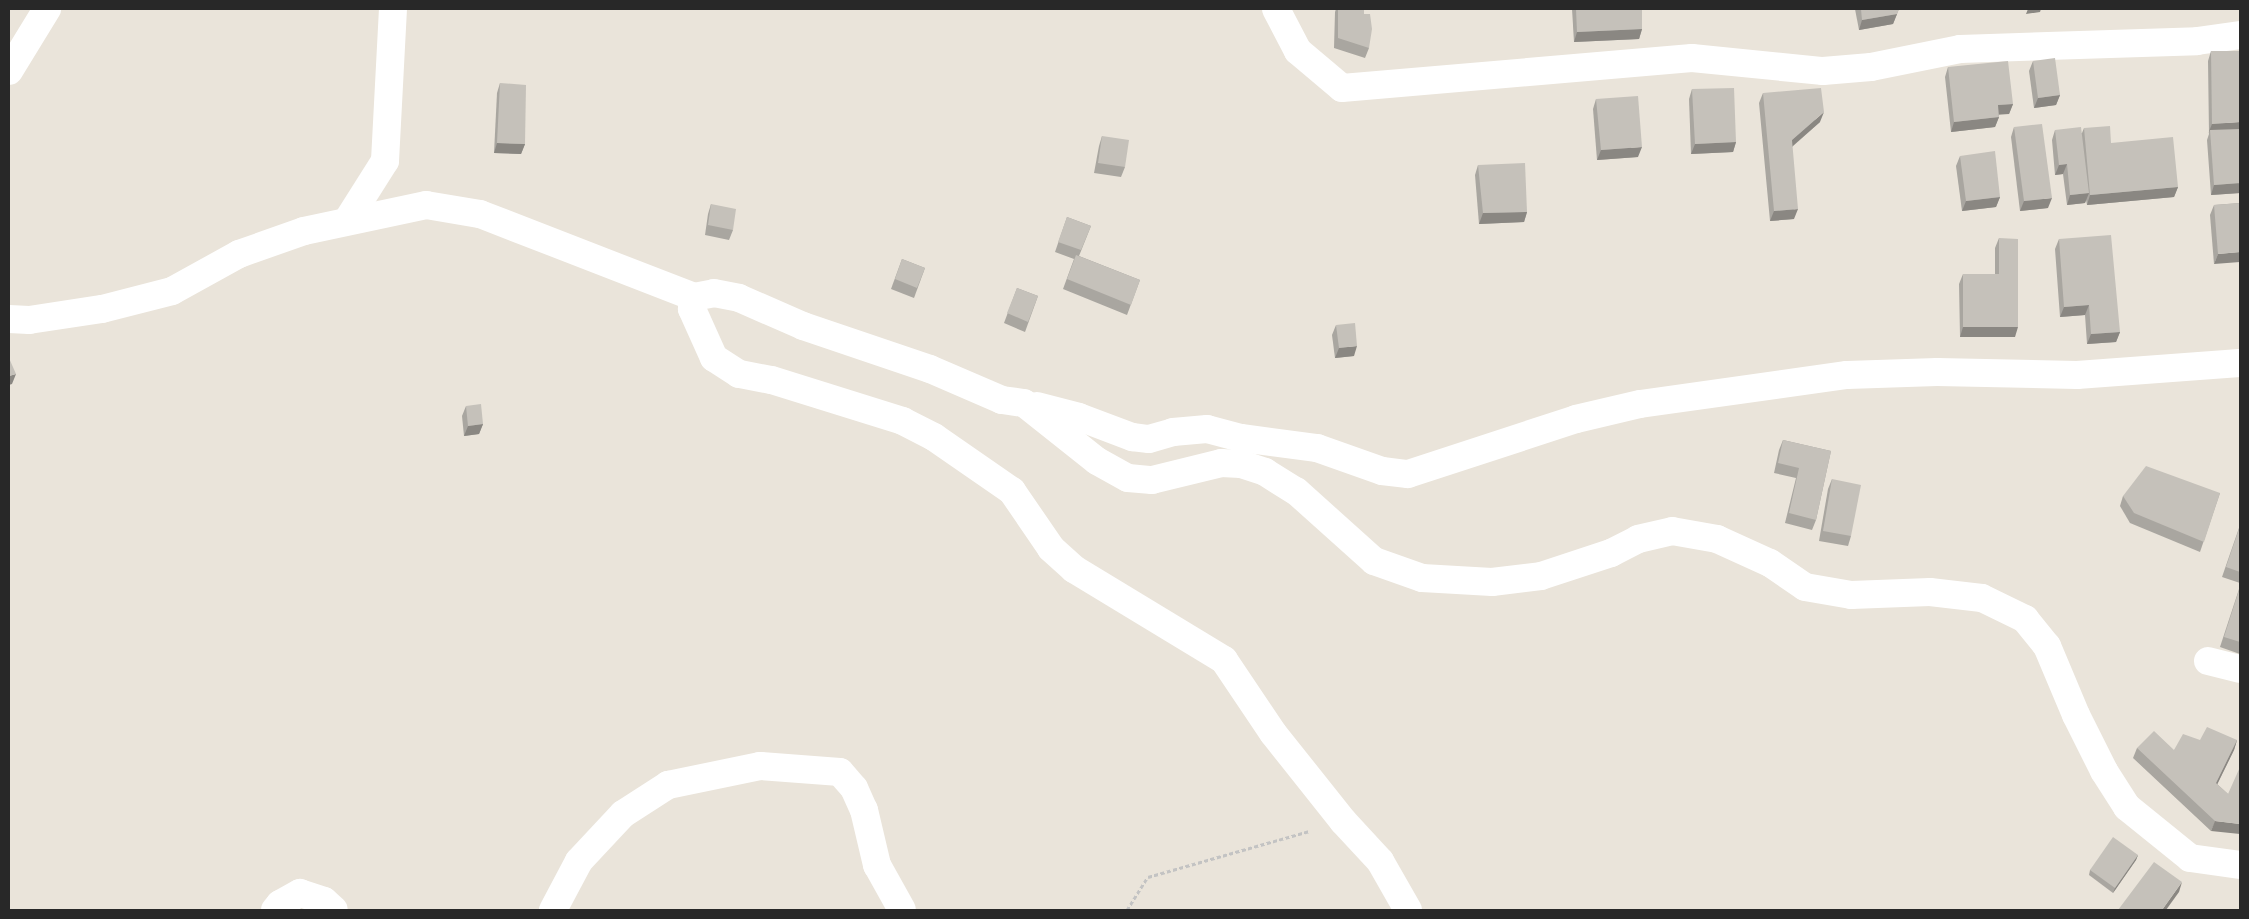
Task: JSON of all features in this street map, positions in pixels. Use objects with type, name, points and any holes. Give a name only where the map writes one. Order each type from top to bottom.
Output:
[{"type":"street","points":[[9,71],[47,9]]},
{"type":"street","points":[[347,221],[386,160],[393,9]]},
{"type":"street","points":[[1276,9],[1298,51],[1342,88],[1692,58],[1823,71],[1870,68],[1960,49],[2197,41],[2240,35]]},
{"type":"street","points":[[9,320],[30,320],[102,309],[172,291],[239,254],[304,231],[426,205],[480,214],[694,297],[714,293],[739,298],[803,326],[930,369],[1002,400],[1024,403],[1079,417],[1132,437],[1150,439],[1173,432],[1207,429],[1241,438],[1317,448],[1382,471],[1408,474],[1576,418],[1640,404],[1847,375],[1937,372],[2077,375],[2240,363]]},
{"type":"street","points":[[694,297],[692,309],[714,358],[739,374],[771,380],[903,421],[934,437],[1012,491],[1051,548],[1074,569],[1224,660],[1273,733],[1343,821],[1380,861],[1408,910]]},
{"type":"street","points":[[1024,403],[1097,461],[1128,478],[1152,480],[1221,463],[1241,464],[1265,472],[1296,491],[1374,561],[1422,578],[1492,582],[1541,576],[1611,553],[1638,539],[1672,532],[1717,539],[1770,563],[1804,587],[1851,595],[1930,592],[1982,598],[2025,619],[2047,646],[2076,715],[2104,771],[2126,807],[2190,858],[2240,865]]},
{"type":"street","points":[[2208,661],[2240,669]]},
{"type":"street","points":[[553,910],[579,861],[622,814],[668,785],[760,766],[840,772],[854,788],[864,810],[877,865],[902,910]]},
{"type":"street","points":[[275,910],[280,904],[300,893],[324,901],[334,910]]},
{"type":"path","points":[[1127,910],[1148,877],[1343,821]]},
{"type":"building","points":[[1338,9],[1364,9],[1364,14],[1370,14],[1372,29],[1369,48],[1338,38]]},
{"type":"building","points":[[1576,9],[1642,9],[1642,29],[1577,32]]},
{"type":"building","points":[[1861,9],[1899,9],[1897,14],[1862,20]]},
{"type":"building","points":[[2211,51],[2240,51],[2240,122],[2212,124]]},
{"type":"building","points":[[2055,58],[2060,95],[2038,98],[2033,61]]},
{"type":"building","points":[[2008,61],[2013,104],[1998,105],[1999,117],[1954,122],[1948,67]]},
{"type":"building","points":[[500,83],[526,85],[525,144],[497,143]]},
{"type":"building","points":[[1734,88],[1736,142],[1695,144],[1692,89]]},
{"type":"building","points":[[1821,88],[1824,112],[1792,140],[1798,209],[1774,211],[1763,93]]},
{"type":"building","points":[[1638,96],[1642,147],[1601,150],[1596,99]]},
{"type":"building","points":[[2042,124],[2052,198],[2024,201],[2014,127]]},
{"type":"building","points":[[2110,126],[2111,143],[2173,137],[2178,187],[2090,195],[2084,128]]},
{"type":"building","points":[[2081,127],[2089,193],[2070,195],[2067,164],[2059,165],[2055,130]]},
{"type":"building","points":[[2240,129],[2240,183],[2214,185],[2210,130]]},
{"type":"building","points":[[1102,136],[1129,140],[1125,167],[1098,163]]},
{"type":"building","points":[[1995,151],[2000,197],[1966,201],[1960,156]]},
{"type":"building","points":[[1525,163],[1527,212],[1483,213],[1478,165]]},
{"type":"building","points":[[2240,203],[2240,252],[2218,254],[2214,205]]},
{"type":"building","points":[[711,204],[736,209],[733,230],[708,225]]},
{"type":"building","points":[[1067,217],[1091,226],[1081,250],[1058,242]]},
{"type":"building","points":[[2111,235],[2120,332],[2091,334],[2089,305],[2064,307],[2059,239]]},
{"type":"building","points":[[1999,238],[2018,239],[2018,327],[1963,327],[1963,274],[1999,274]]},
{"type":"building","points":[[1076,255],[1140,280],[1131,305],[1067,279]]},
{"type":"building","points":[[902,259],[925,268],[917,288],[895,279]]},
{"type":"building","points":[[1017,288],[1038,296],[1028,322],[1007,313]]},
{"type":"building","points":[[1355,323],[1357,346],[1339,348],[1336,325]]},
{"type":"building","points":[[9,358],[16,374],[9,376]]},
{"type":"building","points":[[481,404],[483,424],[468,426],[466,406]]},
{"type":"building","points":[[1783,440],[1831,451],[1816,520],[1789,513],[1799,468],[1778,463]]},
{"type":"building","points":[[2146,466],[2220,493],[2204,542],[2134,513],[2123,496]]},
{"type":"building","points":[[1832,479],[1861,485],[1851,536],[1823,531]]},
{"type":"building","points":[[2240,526],[2240,572],[2226,567]]},
{"type":"building","points":[[2240,587],[2240,642],[2224,637]]},
{"type":"building","points":[[2207,727],[2237,740],[2216,783],[2228,794],[2240,767],[2240,824],[2215,821],[2137,748],[2154,731],[2174,750],[2183,734],[2200,740]]},
{"type":"building","points":[[2113,837],[2138,855],[2115,888],[2090,870]]},
{"type":"building","points":[[2154,862],[2182,882],[2162,910],[2118,910]]}]
